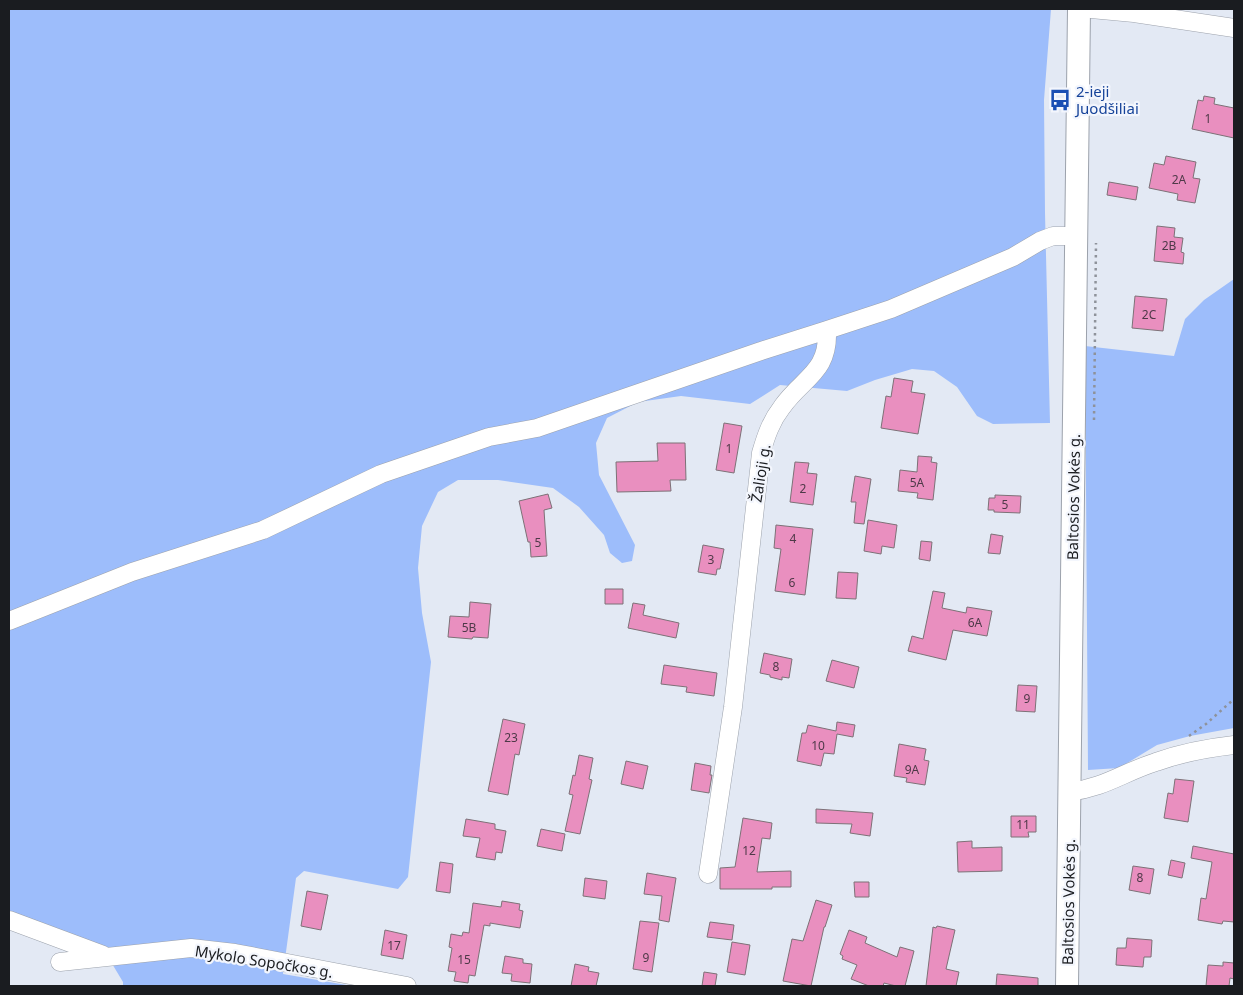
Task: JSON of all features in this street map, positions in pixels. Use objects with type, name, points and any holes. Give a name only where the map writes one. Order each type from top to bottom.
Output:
[{"type":"main road","name":"Baltosios Vokės g.","points":[[1067,986],[1079,9]]},
{"type":"street","points":[[1091,9],[1134,13],[1234,28]]},
{"type":"street","points":[[9,621],[132,572],[263,530],[380,474],[489,436],[537,428],[761,350],[827,330],[900,305],[1013,257],[1040,241],[1053,236],[1077,236]]},
{"type":"street","name":"Žalioji g.","points":[[708,874],[733,707],[761,453],[768,430],[782,405],[816,372],[825,354],[828,342],[827,330]]},
{"type":"street","points":[[1069,792],[1097,787],[1155,762],[1198,750],[1234,745]]},
{"type":"street","points":[[9,920],[108,957]]},
{"type":"street","name":"Mykolo Sopočkos g.","points":[[60,962],[191,948],[234,953],[408,986]]},
{"type":"path","points":[[1184,739],[1206,724],[1234,699]]},
{"type":"shaded area","points":[[9,9],[1051,9],[1044,100],[1050,423],[993,424],[977,416],[957,387],[934,371],[912,369],[847,391],[780,385],[750,404],[681,396],[638,402],[607,418],[596,443],[599,475],[635,545],[632,561],[622,563],[610,553],[604,535],[579,507],[553,488],[498,480],[458,480],[438,492],[422,526],[418,568],[422,613],[431,662],[408,877],[398,889],[304,871],[296,878],[283,974],[352,986],[123,986],[123,982],[108,957],[9,916]]},
{"type":"shaded area","points":[[1234,279],[1234,728],[1190,736],[1157,745],[1119,768],[1088,770],[1085,346],[1174,356],[1185,319],[1204,300]]},
{"type":"building","points":[[1204,96],[1215,98],[1214,104],[1234,108],[1234,138],[1192,129],[1198,100],[1203,101]]},
{"type":"building","points":[[1166,156],[1196,162],[1193,178],[1200,179],[1195,203],[1177,200],[1178,194],[1149,188],[1154,163],[1164,165]]},
{"type":"building","points":[[1109,182],[1138,187],[1136,200],[1107,195]]},
{"type":"building","points":[[1157,226],[1175,228],[1174,237],[1183,238],[1181,252],[1184,253],[1183,264],[1154,261]]},
{"type":"building","points":[[1135,296],[1167,299],[1163,331],[1132,328]]},
{"type":"building","points":[[894,378],[913,381],[911,392],[925,394],[918,434],[881,428],[886,396],[891,397]]},
{"type":"building","points":[[724,423],[742,426],[734,473],[716,470]]},
{"type":"building","points":[[657,443],[685,443],[686,480],[670,480],[671,491],[617,492],[616,462],[658,461]]},
{"type":"building","points":[[918,456],[932,457],[931,462],[937,463],[933,500],[917,498],[918,493],[898,491],[900,470],[917,472]]},
{"type":"building","points":[[795,462],[809,463],[807,473],[817,474],[813,505],[790,502]]},
{"type":"building","points":[[855,476],[871,479],[864,524],[854,523],[856,502],[851,502]]},
{"type":"building","points":[[548,494],[552,508],[544,510],[547,556],[531,557],[530,542],[528,542],[519,501]]},
{"type":"building","points":[[995,495],[1021,496],[1020,513],[988,510],[989,498],[995,498]]},
{"type":"building","points":[[868,520],[897,525],[894,548],[882,546],[881,554],[864,551]]},
{"type":"building","points":[[776,525],[813,529],[805,595],[775,591],[781,549],[774,548]]},
{"type":"building","points":[[991,534],[1003,536],[1000,554],[988,553]]},
{"type":"building","points":[[921,541],[932,542],[930,561],[919,559]]},
{"type":"building","points":[[703,545],[724,549],[720,569],[717,569],[716,575],[698,572]]},
{"type":"building","points":[[838,572],[858,573],[856,599],[836,598]]},
{"type":"building","points":[[605,589],[623,589],[623,604],[605,604]]},
{"type":"building","points":[[933,591],[945,593],[942,608],[966,613],[967,607],[992,611],[987,636],[953,630],[946,660],[908,651],[912,636],[923,639]]},
{"type":"building","points":[[470,602],[491,604],[488,638],[448,637],[450,616],[469,617]]},
{"type":"building","points":[[633,603],[645,605],[643,615],[679,623],[676,638],[628,628]]},
{"type":"building","points":[[764,653],[792,659],[789,678],[782,677],[782,680],[760,673]]},
{"type":"building","points":[[832,660],[859,667],[854,688],[826,681]]},
{"type":"building","points":[[664,665],[717,673],[714,696],[686,692],[687,687],[661,684]]},
{"type":"building","points":[[1018,685],[1037,686],[1035,712],[1016,711]]},
{"type":"building","points":[[503,719],[525,724],[519,755],[515,754],[508,795],[488,791]]},
{"type":"building","points":[[837,722],[855,725],[853,737],[837,734],[834,754],[824,753],[821,766],[797,761],[802,733],[806,733],[808,725],[836,731]]},
{"type":"building","points":[[899,744],[926,749],[924,760],[929,761],[925,785],[906,782],[907,778],[894,776]]},
{"type":"building","points":[[579,755],[593,758],[589,779],[592,780],[580,834],[565,831],[573,795],[569,794]]},
{"type":"building","points":[[626,761],[648,766],[643,789],[621,784]]},
{"type":"building","points":[[695,763],[711,766],[710,775],[712,775],[709,793],[691,790]]},
{"type":"building","points":[[1175,779],[1194,781],[1188,822],[1164,818],[1168,793],[1173,794]]},
{"type":"building","points":[[816,809],[873,813],[870,836],[850,833],[852,824],[816,823]]},
{"type":"building","points":[[1011,816],[1036,816],[1036,832],[1028,832],[1029,837],[1011,837]]},
{"type":"building","points":[[743,818],[772,823],[770,839],[762,838],[757,872],[791,871],[791,887],[720,889],[720,868],[735,867]]},
{"type":"building","points":[[466,819],[495,824],[495,829],[506,831],[502,853],[496,852],[495,860],[476,857],[480,838],[463,836]]},
{"type":"building","points":[[541,829],[565,834],[562,851],[537,846]]},
{"type":"building","points":[[972,841],[972,848],[1002,847],[1002,871],[958,872],[957,842]]},
{"type":"building","points":[[1193,846],[1234,854],[1234,922],[1223,921],[1222,924],[1198,920],[1201,898],[1206,899],[1212,862],[1191,858]]},
{"type":"building","points":[[1171,860],[1185,863],[1182,878],[1168,875]]},
{"type":"building","points":[[440,862],[453,864],[450,893],[436,891]]},
{"type":"building","points":[[1133,866],[1154,869],[1150,894],[1129,890]]},
{"type":"building","points":[[647,873],[676,878],[669,922],[659,920],[662,896],[644,894]]},
{"type":"building","points":[[585,878],[607,881],[605,899],[583,896]]},
{"type":"building","points":[[854,882],[869,882],[869,897],[855,897]]},
{"type":"building","points":[[307,891],[328,895],[321,930],[301,926]]},
{"type":"building","points":[[816,900],[832,905],[824,927],[811,986],[783,981],[792,939],[803,941]]},
{"type":"building","points":[[502,901],[520,904],[519,910],[523,911],[520,928],[490,923],[490,926],[484,925],[475,976],[469,975],[468,983],[454,981],[456,972],[448,971],[452,948],[449,947],[451,934],[462,936],[463,932],[469,933],[473,903],[501,907]]},
{"type":"building","points":[[640,921],[659,923],[652,972],[633,969]]},
{"type":"building","points":[[710,922],[734,925],[732,940],[707,937]]},
{"type":"building","points":[[937,926],[955,930],[946,969],[959,972],[956,986],[926,986],[933,927],[936,928]]},
{"type":"building","points":[[385,930],[407,935],[403,959],[381,955]]},
{"type":"building","points":[[849,930],[867,937],[865,943],[897,957],[900,947],[914,951],[905,986],[884,983],[883,986],[869,986],[851,979],[857,965],[842,959],[843,956],[840,954]]},
{"type":"building","points":[[1127,938],[1152,940],[1151,957],[1144,957],[1143,967],[1116,965],[1117,948],[1126,948]]},
{"type":"building","points":[[732,942],[750,945],[745,975],[727,972]]},
{"type":"building","points":[[505,956],[523,959],[523,963],[532,964],[530,983],[511,981],[512,974],[502,973]]},
{"type":"building","points":[[1223,962],[1234,963],[1234,979],[1230,978],[1229,986],[1206,986],[1208,965],[1223,966]]},
{"type":"building","points":[[575,964],[589,967],[588,971],[599,973],[596,986],[571,986]]},
{"type":"building","points":[[704,972],[717,974],[715,986],[702,986]]},
{"type":"building","points":[[997,974],[1038,978],[1038,986],[996,986]]},
{"type":"place","name":"2-ieji Juodšiliai","points":[[1060,100]]}]
